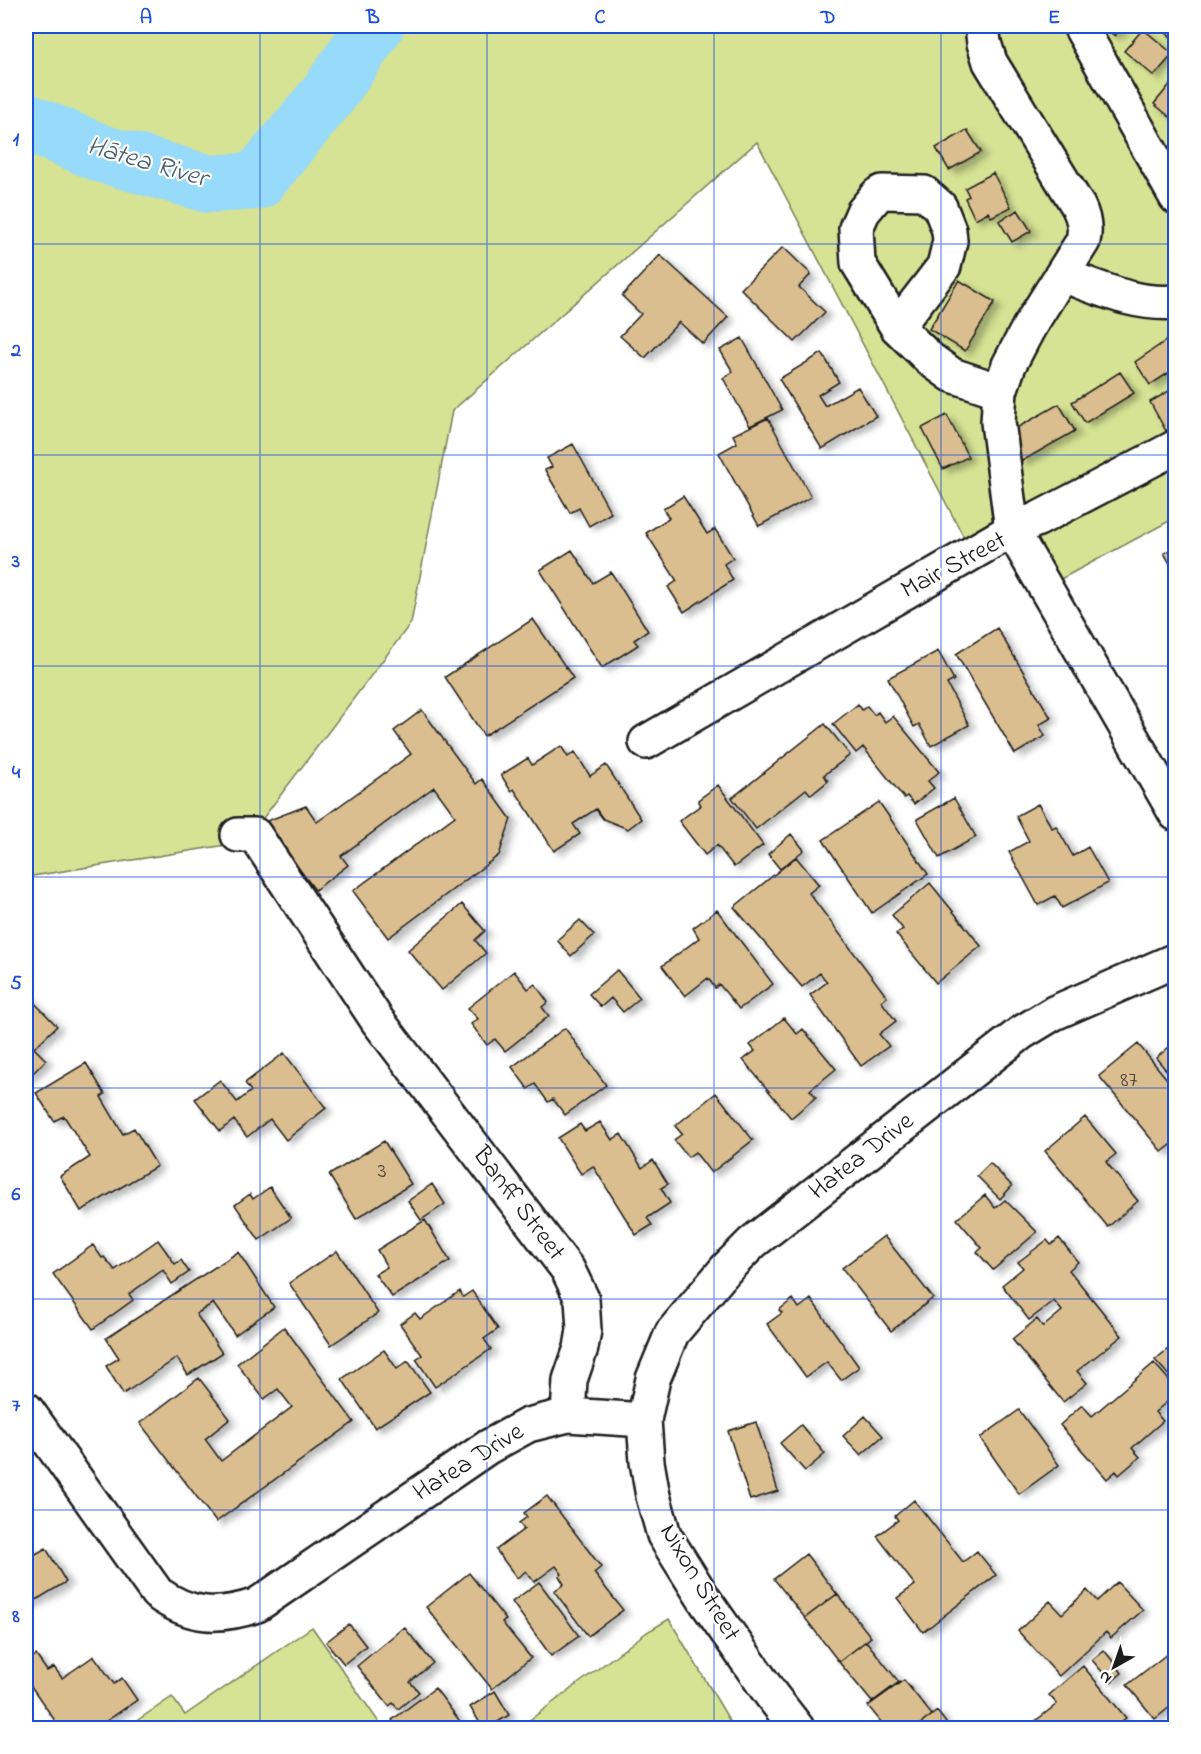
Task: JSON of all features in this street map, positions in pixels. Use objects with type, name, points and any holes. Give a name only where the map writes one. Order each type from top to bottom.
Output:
[{"type":"street","points":[[982,26],[990,62],[1082,214],[1085,232],[1083,241],[1029,327],[1009,365],[1000,391],[998,422],[1012,530],[1038,519],[1176,447]]},
{"type":"street","points":[[1080,26],[1176,197]]},
{"type":"street","points":[[1062,275],[1134,300],[1148,303],[1176,302]]},
{"type":"street","points":[[897,327],[931,360],[952,375],[1000,391]]},
{"type":"street","name":"Mair Street","points":[[646,742],[1012,530],[1176,814]]},
{"type":"street","name":"Banff Street","points":[[238,835],[255,835],[376,1020],[558,1256],[576,1283],[582,1299],[584,1330],[581,1348],[570,1380],[568,1415]]},
{"type":"street","name":"Hatea Drive","points":[[26,1409],[157,1593],[174,1605],[213,1614],[236,1612],[257,1605],[488,1447],[528,1425],[568,1415],[644,1420],[653,1379],[672,1333],[726,1269],[753,1242],[1021,1033],[1054,1013],[1176,960]]},
{"type":"street","name":"Nixon Street","points":[[644,1420],[646,1462],[664,1535],[713,1611],[797,1728]]},
{"type":"green space","points":[[26,26],[1175,26],[1175,518],[1044,588],[1008,544],[970,549],[757,142],[452,411],[411,623],[245,842],[26,877]]},
{"type":"green space","points":[[669,1619],[734,1728],[519,1728],[647,1632]]},
{"type":"green space","points":[[312,1627],[383,1728],[126,1728],[172,1697],[185,1715]]},
{"type":"building","points":[[1102,26],[1123,26],[1115,36]]},
{"type":"building","points":[[1176,26],[1176,41],[1160,28]]},
{"type":"building","points":[[1143,29],[1173,54],[1154,76],[1124,51]]},
{"type":"building","points":[[1172,82],[1176,85],[1176,122],[1154,104]]},
{"type":"building","points":[[967,130],[981,152],[949,170],[936,148]]},
{"type":"building","points":[[993,173],[1011,207],[991,217],[988,212],[975,219],[965,198],[969,196],[965,188]]},
{"type":"building","points":[[1018,210],[1031,231],[1012,242],[999,221]]},
{"type":"building","points":[[783,247],[811,274],[799,287],[825,312],[795,342],[741,289]]},
{"type":"building","points":[[660,255],[728,317],[703,344],[679,322],[645,358],[620,336],[641,314],[622,296]]},
{"type":"building","points":[[959,280],[995,302],[965,351],[929,329]]},
{"type":"building","points":[[1176,334],[1176,368],[1150,385],[1135,362]]},
{"type":"building","points":[[742,338],[782,410],[750,426],[723,378],[733,372],[720,350]]},
{"type":"building","points":[[822,353],[839,382],[818,395],[825,406],[858,387],[876,416],[822,449],[779,379]]},
{"type":"building","points":[[1120,372],[1134,393],[1085,423],[1072,402]]},
{"type":"building","points":[[1174,388],[1176,425],[1166,431],[1150,402]]},
{"type":"building","points":[[1059,404],[1075,431],[1022,461],[1006,434]]},
{"type":"building","points":[[947,415],[968,457],[943,469],[922,428]]},
{"type":"building","points":[[768,418],[811,497],[759,526],[719,453],[737,443],[733,435]]},
{"type":"building","points":[[573,444],[611,513],[589,526],[579,508],[570,513],[545,470],[552,467],[547,458]]},
{"type":"building","points":[[683,496],[707,534],[715,529],[733,558],[724,564],[733,580],[684,612],[668,587],[677,581],[646,533],[669,518],[663,509]]},
{"type":"building","points":[[1176,547],[1176,574],[1164,553]]},
{"type":"building","points":[[572,550],[593,583],[611,572],[648,631],[634,640],[638,645],[602,668],[540,570]]},
{"type":"building","points":[[533,619],[573,678],[484,736],[445,677]]},
{"type":"building","points":[[997,628],[1051,718],[1039,725],[1045,736],[1015,754],[956,654]]},
{"type":"building","points":[[938,651],[954,680],[947,684],[969,725],[931,746],[919,724],[914,727],[888,678]]},
{"type":"building","points":[[858,704],[862,710],[867,706],[874,715],[878,712],[885,722],[893,716],[939,772],[928,781],[934,788],[914,804],[907,796],[904,798],[863,747],[856,753],[833,724]]},
{"type":"building","points":[[422,710],[476,784],[482,779],[511,819],[499,855],[388,938],[353,891],[455,816],[434,787],[341,856],[348,865],[315,890],[264,822],[306,806],[317,822],[411,754],[394,731]]},
{"type":"building","points":[[825,724],[850,755],[824,775],[828,781],[811,795],[806,789],[756,829],[732,798]]},
{"type":"building","points":[[561,746],[568,757],[575,752],[590,776],[606,765],[641,819],[628,829],[603,819],[596,809],[573,824],[580,834],[554,851],[514,789],[511,791],[501,775],[528,758],[532,765]]},
{"type":"building","points":[[718,785],[763,845],[734,867],[717,845],[705,855],[679,821],[701,805],[698,800]]},
{"type":"building","points":[[954,798],[976,837],[939,858],[917,819]]},
{"type":"building","points":[[879,802],[928,874],[872,913],[823,840]]},
{"type":"building","points":[[1038,804],[1052,828],[1056,826],[1073,856],[1088,847],[1108,883],[1062,908],[1055,896],[1038,905],[1009,852],[1029,841],[1016,816]]},
{"type":"building","points":[[791,834],[804,850],[780,869],[768,854]]},
{"type":"building","points":[[796,857],[819,885],[809,893],[887,997],[881,1001],[896,1021],[879,1034],[889,1046],[861,1066],[810,995],[827,982],[820,973],[802,987],[734,907]]},
{"type":"building","points":[[930,883],[981,946],[936,983],[896,934],[903,929],[892,915]]},
{"type":"building","points":[[462,904],[485,931],[475,940],[486,953],[442,990],[408,950]]},
{"type":"building","points":[[717,910],[773,984],[739,1009],[719,984],[715,988],[708,978],[685,996],[662,966],[699,938],[693,928]]},
{"type":"building","points":[[580,920],[594,935],[571,956],[557,940]]},
{"type":"building","points":[[617,970],[640,998],[623,1012],[611,998],[601,1007],[589,994]]},
{"type":"building","points":[[514,971],[528,989],[535,984],[548,1002],[542,1007],[549,1016],[505,1051],[495,1039],[487,1045],[471,1024],[478,1019],[468,1008]]},
{"type":"building","points":[[26,994],[57,1026],[34,1048],[46,1060],[26,1080]]},
{"type":"building","points":[[784,1018],[797,1034],[803,1029],[836,1069],[810,1090],[816,1097],[791,1118],[743,1060],[755,1051],[750,1045]]},
{"type":"building","points":[[565,1028],[606,1085],[565,1115],[553,1099],[548,1102],[535,1084],[528,1089],[512,1067]]},
{"type":"building","points":[[1176,1041],[1176,1082],[1156,1058]]},
{"type":"building","points":[[1138,1044],[1176,1090],[1176,1141],[1162,1152],[1099,1076]]},
{"type":"building","points":[[284,1053],[326,1108],[286,1140],[270,1119],[247,1137],[234,1120],[220,1131],[195,1099],[220,1080],[237,1102],[251,1091],[245,1083]]},
{"type":"building","points":[[86,1063],[105,1094],[101,1097],[123,1134],[134,1128],[157,1166],[81,1211],[60,1176],[90,1157],[64,1116],[54,1121],[36,1093]]},
{"type":"building","points":[[716,1093],[753,1140],[711,1173],[695,1152],[688,1157],[674,1140],[682,1134],[675,1126]]},
{"type":"building","points":[[1085,1117],[1116,1154],[1106,1162],[1138,1201],[1108,1227],[1045,1151]]},
{"type":"building","points":[[600,1122],[612,1140],[621,1134],[642,1168],[653,1160],[668,1184],[661,1188],[670,1203],[647,1218],[652,1225],[636,1235],[593,1166],[581,1174],[558,1138],[580,1124],[585,1131]]},
{"type":"building","points":[[384,1141],[411,1184],[356,1219],[329,1175]]},
{"type":"building","points":[[990,1163],[1012,1186],[1000,1199],[977,1176]]},
{"type":"building","points":[[432,1184],[445,1204],[421,1220],[408,1201]]},
{"type":"building","points":[[270,1187],[291,1218],[259,1240],[235,1205],[250,1194],[253,1199]]},
{"type":"building","points":[[985,1195],[995,1208],[1005,1200],[1037,1232],[993,1270],[977,1252],[982,1248],[957,1219]]},
{"type":"building","points":[[425,1220],[450,1261],[392,1297],[375,1274],[387,1267],[377,1250]]},
{"type":"building","points":[[884,1236],[933,1298],[891,1331],[842,1268]]},
{"type":"building","points":[[1059,1238],[1078,1262],[1069,1270],[1122,1336],[1077,1371],[1087,1383],[1063,1402],[1012,1339],[1037,1319],[1043,1327],[1062,1311],[1054,1301],[1029,1320],[1002,1285],[1023,1268],[1018,1262],[1047,1240],[1051,1245]]},
{"type":"building","points":[[158,1240],[175,1264],[181,1260],[189,1272],[172,1284],[163,1270],[129,1294],[133,1300],[93,1329],[53,1274],[93,1245],[102,1258],[104,1257],[115,1270]]},
{"type":"building","points":[[337,1251],[378,1313],[331,1345],[289,1283]]},
{"type":"building","points":[[238,1252],[274,1307],[235,1335],[213,1303],[196,1314],[222,1353],[188,1375],[177,1358],[123,1394],[106,1366],[119,1358],[106,1338]]},
{"type":"building","points":[[460,1291],[463,1297],[472,1291],[498,1329],[484,1339],[491,1349],[435,1387],[416,1359],[422,1355],[400,1324],[415,1313],[420,1319]]},
{"type":"building","points":[[793,1299],[799,1308],[811,1299],[859,1367],[841,1380],[827,1362],[806,1377],[767,1324],[782,1313],[779,1310]]},
{"type":"building","points":[[284,1327],[354,1422],[216,1522],[140,1423],[199,1378],[230,1419],[205,1439],[221,1461],[292,1407],[278,1389],[264,1399],[237,1364]]},
{"type":"building","points":[[1176,1342],[1176,1383],[1155,1360]]},
{"type":"building","points":[[384,1350],[397,1369],[408,1361],[430,1392],[375,1428],[342,1379]]},
{"type":"building","points":[[1154,1363],[1176,1388],[1176,1394],[1155,1412],[1163,1421],[1132,1448],[1140,1457],[1119,1475],[1116,1471],[1107,1479],[1060,1425],[1082,1405],[1092,1416]]},
{"type":"building","points":[[1019,1410],[1059,1465],[1019,1494],[980,1438]]},
{"type":"building","points":[[865,1416],[883,1436],[861,1455],[843,1436]]},
{"type":"building","points":[[756,1422],[778,1491],[750,1500],[728,1431]]},
{"type":"building","points":[[801,1425],[825,1454],[805,1471],[780,1443]]},
{"type":"building","points":[[547,1496],[601,1567],[594,1573],[623,1610],[588,1636],[554,1591],[564,1584],[559,1576],[562,1574],[556,1566],[534,1582],[526,1571],[517,1578],[496,1550],[524,1529],[519,1523],[527,1517],[524,1513]]},
{"type":"building","points":[[914,1500],[963,1562],[977,1551],[996,1575],[923,1632],[897,1598],[915,1585],[877,1536],[898,1520],[895,1516]]},
{"type":"building","points":[[26,1542],[34,1555],[46,1548],[66,1582],[26,1606]]},
{"type":"building","points":[[806,1554],[837,1594],[805,1618],[774,1579]]},
{"type":"building","points":[[469,1573],[506,1620],[502,1622],[531,1658],[492,1689],[426,1607]]},
{"type":"building","points":[[539,1582],[579,1636],[551,1656],[512,1602]]},
{"type":"building","points":[[1117,1582],[1143,1610],[1111,1638],[1106,1632],[1059,1676],[1018,1631],[1050,1601],[1062,1614],[1087,1590],[1097,1601]]},
{"type":"building","points":[[837,1594],[871,1637],[839,1662],[805,1618]]},
{"type":"building","points":[[349,1624],[366,1646],[344,1664],[326,1642]]},
{"type":"building","points":[[404,1627],[433,1663],[410,1682],[419,1692],[398,1709],[393,1703],[389,1706],[357,1666]]},
{"type":"building","points":[[866,1641],[899,1682],[872,1702],[839,1662]]},
{"type":"building","points":[[1176,1647],[1176,1702],[1155,1719],[1127,1685]]},
{"type":"building","points":[[1104,1650],[1122,1673],[1111,1682],[1092,1660]]},
{"type":"building","points":[[36,1655],[47,1671],[54,1667],[62,1678],[94,1656],[114,1684],[122,1678],[137,1700],[96,1728],[60,1728],[26,1679],[26,1662]]},
{"type":"building","points":[[1083,1666],[1126,1718],[1113,1728],[1040,1728],[1034,1722],[1057,1704],[1049,1695]]},
{"type":"building","points":[[904,1680],[932,1715],[915,1728],[886,1728],[868,1706]]},
{"type":"building","points":[[435,1688],[465,1728],[398,1728],[392,1720]]},
{"type":"building","points":[[495,1691],[509,1715],[488,1728],[483,1728],[470,1707]]},
{"type":"building","points":[[937,1711],[950,1728],[915,1728],[932,1715]]},
{"type":"waterway","name":"Hātea River","points":[[26,122],[103,154],[209,184],[257,181],[328,95],[375,26]]}]
